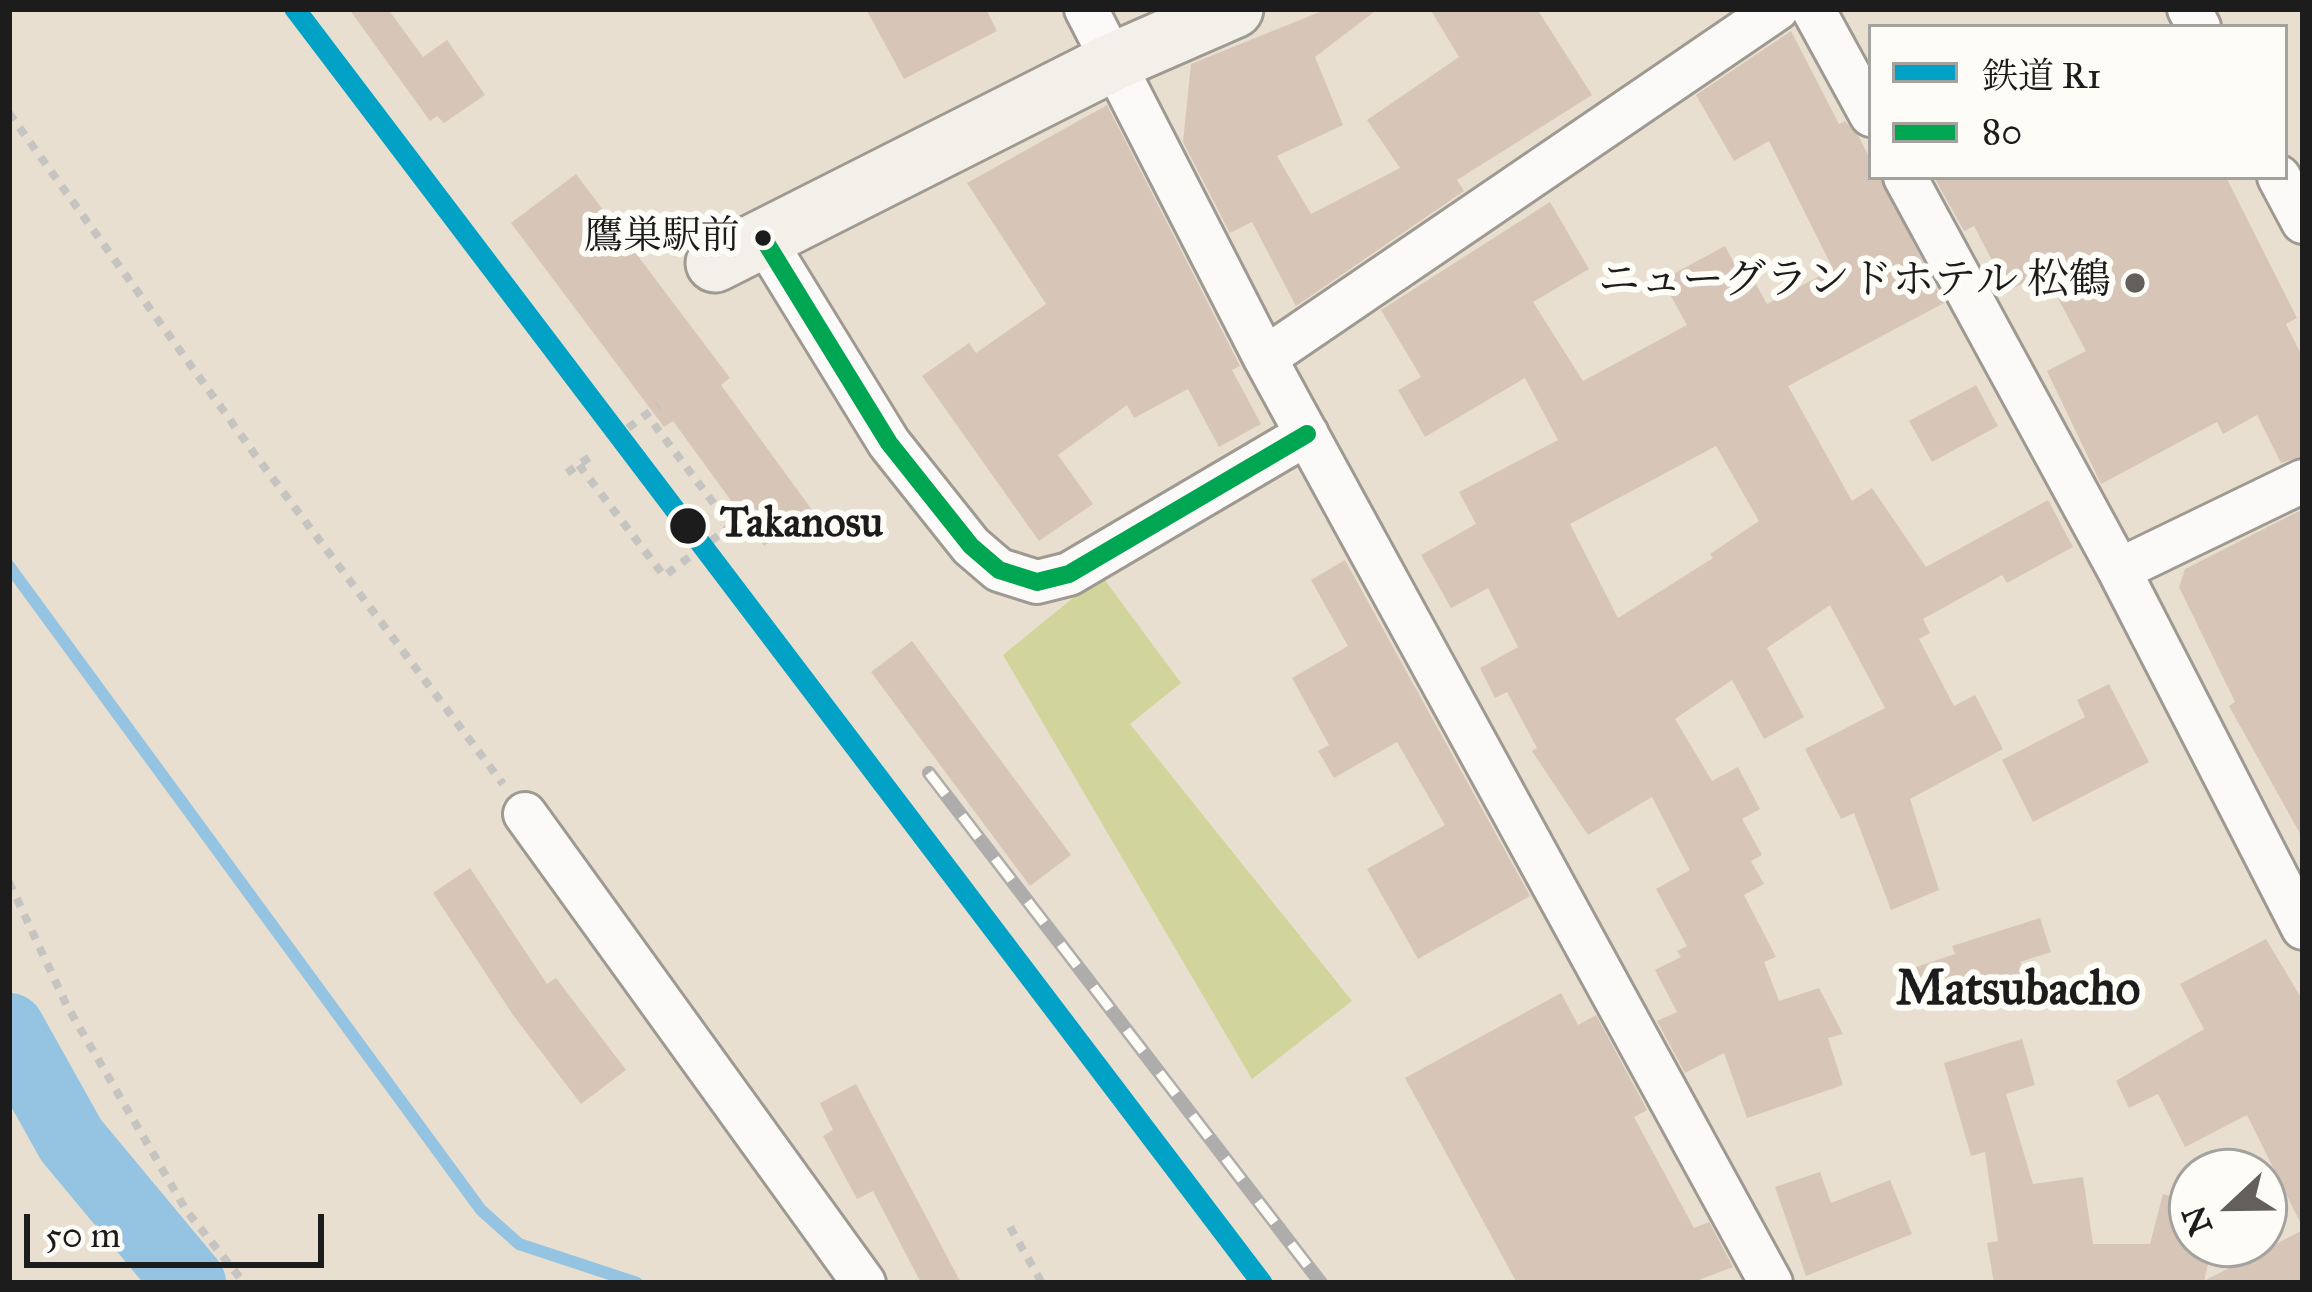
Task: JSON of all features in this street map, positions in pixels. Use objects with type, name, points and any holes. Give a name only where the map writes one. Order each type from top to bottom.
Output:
[{"type":"street","points":[[1086,9],[1264,358],[1772,1283]]},
{"type":"street","points":[[1234,9],[1114,61],[739,250],[971,546],[999,570],[1037,582],[1069,574],[1307,434]]},
{"type":"street","points":[[1264,358],[1777,9]]},
{"type":"street","points":[[1813,9],[1868,110]]},
{"type":"street","points":[[1907,180],[2119,570],[2303,928]]},
{"type":"street","points":[[2281,180],[2303,222]]},
{"type":"street","points":[[2119,570],[2303,482]]},
{"type":"street","points":[[525,814],[864,1283]]},
{"type":"path","points":[[9,113],[256,456],[525,814]]},
{"type":"path","points":[[628,428],[659,405]]},
{"type":"path","points":[[579,465],[664,576],[731,526],[646,415]]},
{"type":"path","points":[[567,473],[594,454]]},
{"type":"path","points":[[9,882],[67,1006],[186,1210],[244,1283]]},
{"type":"path","points":[[1010,1227],[1042,1283]]},
{"type":"green space","points":[[1101,575],[1181,683],[1130,724],[1352,1001],[1252,1079],[1003,655]]},
{"type":"building","points":[[349,9],[388,9],[423,57],[447,40],[485,95],[444,123],[437,116],[430,121]]},
{"type":"building","points":[[866,9],[986,9],[997,31],[904,79]]},
{"type":"building","points":[[1327,9],[1378,9],[1315,57],[1343,125],[1277,156],[1311,214],[1400,168],[1367,120],[1459,57],[1430,9],[1537,9],[1592,95],[1457,180],[1464,191],[1296,306],[1252,222],[1230,233],[1183,142],[1191,64]]},
{"type":"building","points":[[1791,31],[1839,124],[1845,121],[1859,137],[1868,155],[1868,180],[1882,180],[1944,303],[1788,386],[1852,501],[1872,488],[1926,567],[2048,500],[2073,547],[2007,583],[2002,575],[1923,619],[1930,633],[1919,639],[1954,706],[1975,695],[2003,749],[1910,799],[1939,890],[1891,910],[1854,813],[1841,819],[1805,749],[1885,708],[1830,605],[1767,648],[1804,717],[1764,739],[1732,680],[1675,719],[1712,781],[1738,767],[1760,809],[1742,819],[1762,855],[1751,861],[1764,884],[1744,895],[1776,957],[1764,962],[1779,1001],[1819,988],[1843,1034],[1828,1038],[1843,1085],[1747,1118],[1724,1053],[1685,1073],[1657,1021],[1677,1012],[1655,970],[1681,957],[1677,951],[1687,946],[1656,889],[1690,870],[1652,797],[1588,835],[1532,751],[1537,748],[1507,692],[1495,698],[1480,668],[1518,647],[1488,588],[1451,608],[1421,555],[1476,524],[1459,492],[1558,440],[1525,378],[1425,437],[1398,390],[1421,377],[1381,310],[1550,202],[1589,269],[1533,302],[1583,381],[1687,325],[1662,280],[1725,246],[1744,282],[1752,277],[1767,304],[1833,269],[1769,141],[1734,161],[1696,95]],"holes":[[[1716,446],[1759,521],[1710,554],[1713,558],[1618,618],[1570,524]]]},
{"type":"building","points":[[1107,105],[1240,366],[1232,370],[1261,424],[1219,447],[1188,389],[1134,418],[1127,405],[1058,455],[1093,504],[1039,541],[922,376],[969,343],[976,353],[1046,304],[967,183]]},
{"type":"building","points":[[576,174],[730,378],[721,385],[812,510],[764,546],[673,421],[664,427],[511,223]]},
{"type":"building","points":[[1936,180],[2228,180],[2297,318],[2286,324],[2303,358],[2303,456],[2281,463],[2257,415],[2223,434],[2217,422],[2101,484],[2047,371],[2086,351],[2044,272],[2008,291],[1974,226],[1964,231]]},
{"type":"building","points":[[1976,385],[1998,426],[1932,462],[1909,421]]},
{"type":"building","points":[[2303,509],[2303,839],[2229,706],[2235,702],[2179,587],[2185,569]]},
{"type":"building","points":[[1345,560],[1530,896],[1418,959],[1367,869],[1445,825],[1397,742],[1334,778],[1318,751],[1329,745],[1292,678],[1348,646],[1311,580]]},
{"type":"building","points":[[912,641],[1071,855],[1030,886],[871,672]]},
{"type":"building","points":[[2109,684],[2149,762],[2033,822],[2002,760],[2085,717],[2077,700]]},
{"type":"building","points":[[470,868],[547,984],[556,978],[626,1070],[581,1104],[513,1015],[433,893]]},
{"type":"building","points":[[2040,918],[2051,952],[2020,962],[2025,976],[1926,1007],[1913,968],[1955,954],[1952,946]]},
{"type":"building","points":[[2266,939],[2303,1001],[2303,1228],[2288,1198],[2288,1148],[2263,1148],[2247,1115],[2185,1147],[2158,1094],[2129,1108],[2116,1081],[2204,1029],[2180,984]]},
{"type":"building","points":[[1561,993],[1578,1025],[1596,1015],[1647,1110],[1634,1117],[1694,1228],[1709,1222],[1733,1267],[1691,1283],[1517,1283],[1405,1078]]},
{"type":"building","points":[[2022,1039],[2035,1085],[2006,1094],[2033,1184],[2083,1177],[2093,1244],[2150,1244],[2163,1194],[2168,1195],[2168,1268],[2207,1268],[2204,1281],[2229,1268],[2288,1268],[2288,1238],[2303,1230],[2303,1283],[1994,1283],[1987,1243],[1998,1241],[1985,1152],[1971,1156],[1944,1063]]},
{"type":"building","points":[[856,1084],[961,1283],[921,1283],[873,1191],[857,1199],[823,1136],[833,1130],[820,1103]]},
{"type":"building","points":[[1820,1172],[1831,1203],[1890,1180],[1912,1234],[1806,1276],[1775,1187]]},
{"type":"waterway","points":[[9,566],[481,1210],[519,1244],[637,1283]]},
{"type":"waterway","points":[[9,1029],[71,1140],[190,1283]]},
{"type":"railway","points":[[929,773],[1321,1283]]},
{"type":"rail line","name":"R1","points":[[295,9],[1262,1283]]},
{"type":"transit line","name":"80","points":[[763,238],[889,443],[971,546],[999,570],[1037,582],[1069,574],[1307,434]]},
{"type":"place","name":"鷹巣駅前","points":[[763,238]]},
{"type":"place","name":"ニューグランドホテル 松鶴","points":[[2135,283]]},
{"type":"place","name":"Takanosu","points":[[688,526]]},
{"type":"district","name":"Matsubacho","points":[[2018,992]]}]
